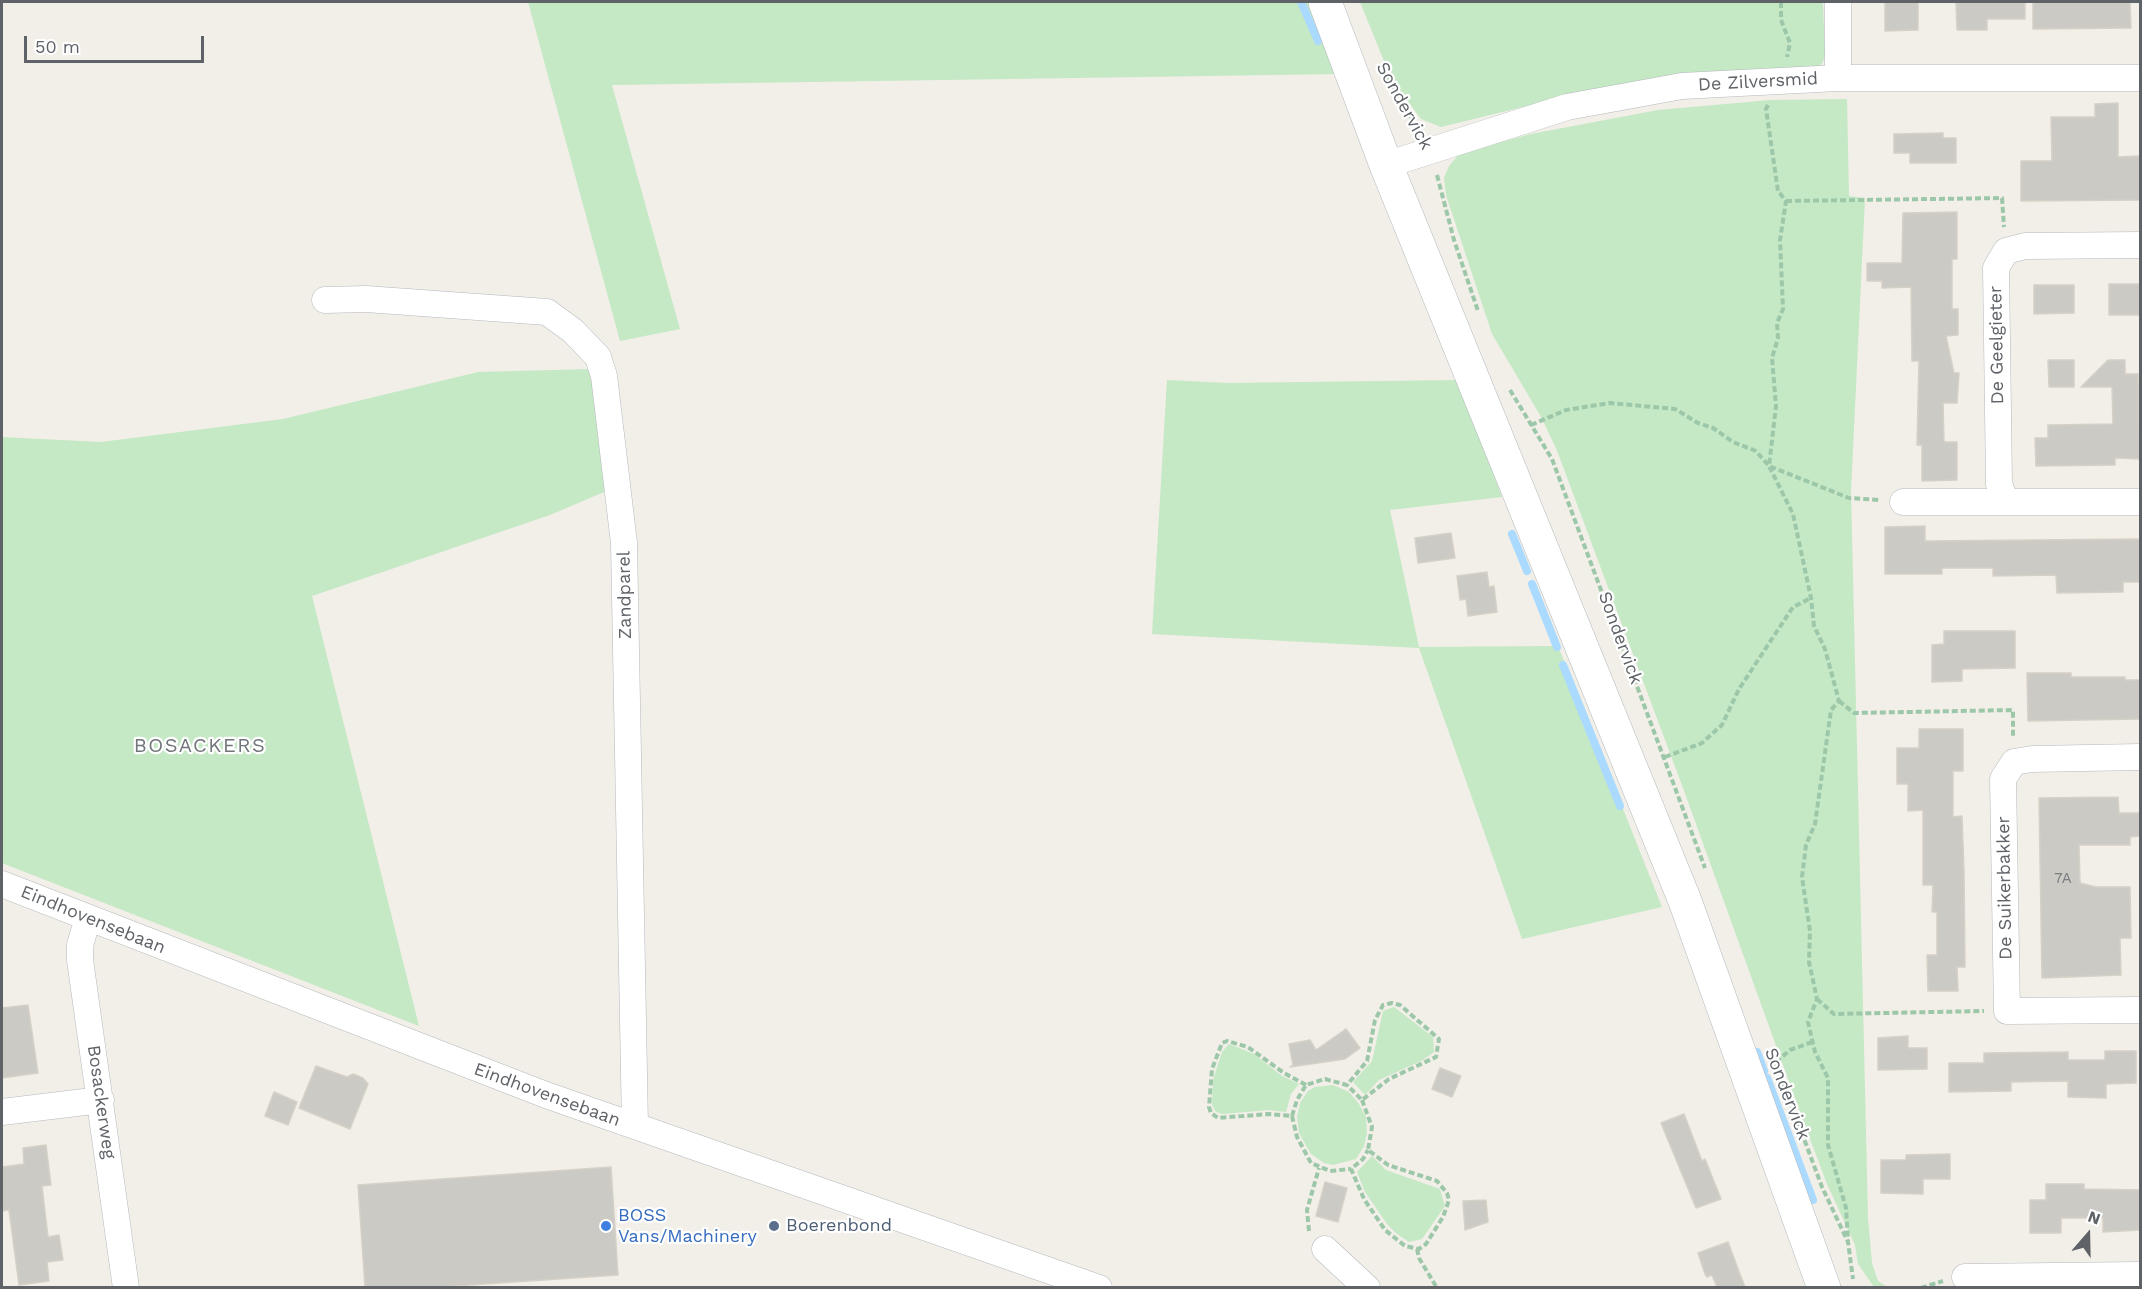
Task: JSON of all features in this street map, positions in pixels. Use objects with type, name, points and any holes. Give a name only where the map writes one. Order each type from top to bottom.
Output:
[{"type":"street","name":"Sondervick","points":[[1325,2],[1386,165],[1685,902],[1824,1287]]},
{"type":"street","points":[[1838,2],[1838,78]]},
{"type":"street","name":"De Zilversmid","points":[[1386,165],[1566,107],[1682,87],[1838,78],[2140,78]]},
{"type":"street","points":[[2006,252],[2025,246],[2140,245]]},
{"type":"street","name":"De Geelgieter","points":[[2006,252],[1996,268],[1999,484],[2007,502]]},
{"type":"street","name":"Zandparel","points":[[325,300],[366,299],[547,312],[573,331],[598,357],[604,376],[624,543],[635,1126]]},
{"type":"street","points":[[1904,502],[2140,502]]},
{"type":"street","points":[[2014,762],[2032,759],[2140,757]]},
{"type":"street","name":"De Suikerbakker","points":[[2007,1011],[2003,779],[2014,762]]},
{"type":"street","name":"Eindhovensebaan","points":[[2,884],[340,1017],[635,1126],[1099,1287]]},
{"type":"street","name":"Bosackerweg","points":[[88,918],[80,945],[80,960],[126,1287]]},
{"type":"street","points":[[2007,1011],[2140,1010]]},
{"type":"street","points":[[2,1112],[101,1100]]},
{"type":"street","points":[[1325,1249],[1367,1287]]},
{"type":"street","points":[[1965,1277],[2140,1275]]},
{"type":"path","points":[[1769,466],[1776,406],[1772,358],[1778,338],[1777,322],[1783,309],[1780,240],[1786,201],[1778,191],[1766,109],[1781,81],[1790,43],[1781,20],[1781,2]]},
{"type":"path","name":"Sondervick","points":[[1378,57],[1430,150],[1454,240],[1480,315]]},
{"type":"path","points":[[1786,201],[2002,198],[2006,252]]},
{"type":"path","name":"Sondervick","points":[[1506,382],[1552,459],[1708,877]]},
{"type":"path","points":[[1531,425],[1566,410],[1610,403],[1675,409],[1698,423],[1713,428],[1733,442],[1756,451],[1769,466],[1793,514],[1811,598],[1814,626],[1825,649],[1839,701],[1854,713],[2013,710],[2014,762]]},
{"type":"path","points":[[1769,466],[1849,498],[1904,502]]},
{"type":"path","points":[[1665,757],[1702,743],[1722,725],[1739,689],[1793,607],[1811,598]]},
{"type":"path","points":[[1839,701],[1831,710],[1815,824],[1806,845],[1802,877],[1810,931],[1809,962],[1817,999],[1808,1022],[1812,1042],[1828,1078],[1828,1145],[1846,1208],[1848,1242]]},
{"type":"path","points":[[1817,999],[1834,1014],[2007,1011]]},
{"type":"path","points":[[1347,1084],[1367,1061],[1375,1020],[1383,1005],[1392,1003],[1400,1005],[1434,1031],[1439,1039],[1436,1057],[1389,1079],[1362,1100]]},
{"type":"path","points":[[1292,1116],[1268,1114],[1218,1118],[1211,1113],[1209,1081],[1219,1050],[1227,1041],[1241,1044],[1306,1085]]},
{"type":"path","points":[[1776,1062],[1790,1050],[1812,1042]]},
{"type":"path","name":"Sondervick","points":[[1772,1052],[1822,1187],[1848,1242],[1854,1287]]},
{"type":"path","points":[[1325,1080],[1347,1084],[1362,1100],[1372,1127],[1364,1159],[1352,1169],[1330,1171],[1319,1168],[1311,1163],[1299,1143],[1292,1116],[1297,1100],[1306,1085],[1325,1080]]},
{"type":"path","points":[[1352,1169],[1364,1199],[1384,1230],[1405,1246],[1417,1249],[1426,1244],[1443,1217],[1449,1200],[1447,1193],[1437,1181],[1388,1165],[1368,1150]]},
{"type":"path","points":[[1319,1168],[1308,1201],[1307,1220],[1311,1236],[1325,1249]]},
{"type":"path","points":[[1417,1249],[1419,1258],[1437,1287]]},
{"type":"green space","points":[[528,2],[1311,2],[1340,74],[612,85],[680,329],[620,341]]},
{"type":"green space","points":[[1360,2],[1823,2],[1825,56],[1822,64],[1810,70],[1547,101],[1441,127],[1421,119],[1398,88],[1384,61]]},
{"type":"green space","points":[[1847,99],[1849,196],[1865,198],[1851,491],[1868,1218],[1872,1263],[1878,1281],[1887,1287],[1874,1287],[1858,1264],[1855,1245],[1827,1184],[1801,1115],[1683,788],[1556,448],[1540,415],[1492,334],[1446,195],[1444,178],[1449,166],[1460,153],[1531,134],[1658,110],[1770,100]]},
{"type":"green space","points":[[591,369],[607,486],[604,492],[550,515],[312,596],[419,1026],[2,863],[2,437],[101,442],[283,419],[478,372]]},
{"type":"green space","points":[[1167,380],[1227,383],[1458,380],[1502,497],[1390,510],[1419,647],[1558,646],[1662,907],[1522,939],[1419,648],[1152,634]]},
{"type":"green space","points":[[1394,1007],[1433,1037],[1434,1052],[1423,1060],[1379,1080],[1365,1095],[1353,1082],[1372,1061],[1383,1011]]},
{"type":"green space","points":[[1229,1044],[1254,1054],[1282,1076],[1299,1084],[1291,1094],[1286,1112],[1269,1110],[1223,1114],[1216,1112],[1212,1105],[1213,1080],[1222,1052]]},
{"type":"green space","points":[[1333,1085],[1349,1092],[1359,1104],[1366,1117],[1367,1133],[1364,1146],[1356,1159],[1333,1165],[1324,1163],[1311,1154],[1299,1133],[1297,1117],[1300,1103],[1308,1091],[1315,1087]]},
{"type":"green space","points":[[1372,1156],[1386,1170],[1440,1189],[1445,1206],[1422,1239],[1409,1242],[1397,1234],[1387,1224],[1365,1192],[1357,1172]]},
{"type":"building","points":[[1885,2],[1918,2],[1918,30],[1885,31]]},
{"type":"building","points":[[1956,2],[2025,2],[2025,19],[1987,19],[1987,30],[1957,30]]},
{"type":"building","points":[[2033,2],[2130,2],[2131,28],[2033,29]]},
{"type":"building","points":[[2118,103],[2118,157],[2140,156],[2140,200],[2021,201],[2021,161],[2052,161],[2051,117],[2095,117],[2095,104]]},
{"type":"building","points":[[1943,133],[1943,138],[1956,138],[1956,163],[1910,163],[1910,153],[1894,153],[1894,134]]},
{"type":"building","points":[[1957,212],[1957,259],[1952,259],[1952,309],[1958,309],[1958,335],[1946,336],[1954,373],[1959,373],[1957,403],[1943,403],[1944,442],[1957,442],[1957,480],[1922,481],[1922,445],[1917,445],[1919,361],[1912,361],[1911,287],[1882,288],[1882,281],[1867,281],[1867,263],[1902,263],[1903,213]]},
{"type":"building","points":[[2109,284],[2140,284],[2140,315],[2109,315]]},
{"type":"building","points":[[2034,285],[2074,285],[2074,313],[2034,314]]},
{"type":"building","points":[[2048,360],[2074,360],[2074,387],[2049,387]]},
{"type":"building","points":[[2108,360],[2125,360],[2125,374],[2138,374],[2140,459],[2115,458],[2115,465],[2036,466],[2035,438],[2048,438],[2048,425],[2113,424],[2112,387],[2081,387]]},
{"type":"building","points":[[1925,526],[1925,541],[2140,539],[2140,582],[2123,582],[2123,592],[2057,593],[2056,575],[1993,576],[1993,568],[1942,568],[1942,574],[1885,574],[1885,527]]},
{"type":"building","points":[[1451,533],[1455,558],[1418,563],[1415,538]]},
{"type":"building","points":[[1487,572],[1489,587],[1494,586],[1497,612],[1468,616],[1466,599],[1460,600],[1457,576]]},
{"type":"building","points":[[1944,631],[2015,631],[2015,668],[1962,669],[1962,681],[1932,682],[1932,645],[1944,644]]},
{"type":"building","points":[[2027,673],[2071,673],[2071,677],[2125,677],[2125,680],[2140,680],[2140,719],[2028,721]]},
{"type":"building","points":[[1919,729],[1963,729],[1963,771],[1953,771],[1953,817],[1962,816],[1964,871],[1965,967],[1957,967],[1958,991],[1928,991],[1927,955],[1937,955],[1937,912],[1932,912],[1933,885],[1923,885],[1923,810],[1908,811],[1908,784],[1897,784],[1897,748],[1919,748]]},
{"type":"building","points":[[2118,797],[2119,813],[2140,813],[2140,836],[2130,837],[2130,845],[2079,845],[2080,883],[2096,887],[2130,887],[2131,938],[2120,938],[2121,975],[2042,978],[2039,798]]},
{"type":"building","points":[[28,1005],[38,1073],[2,1078],[2,1008]]},
{"type":"building","points":[[1346,1029],[1360,1048],[1345,1059],[1290,1067],[1293,1065],[1289,1044],[1310,1040],[1316,1050]]},
{"type":"building","points":[[1908,1036],[1908,1048],[1927,1048],[1927,1069],[1878,1070],[1878,1038]]},
{"type":"building","points":[[2105,1051],[2136,1051],[2136,1083],[2106,1084],[2106,1098],[2068,1097],[2068,1081],[2011,1082],[2011,1091],[1949,1092],[1949,1063],[1984,1063],[1984,1053],[2068,1052],[2068,1060],[2105,1060]]},
{"type":"building","points":[[316,1066],[347,1077],[353,1074],[363,1078],[368,1084],[350,1129],[299,1108]]},
{"type":"building","points":[[1440,1068],[1461,1076],[1452,1097],[1432,1089]]},
{"type":"building","points":[[274,1092],[297,1102],[288,1125],[265,1116]]},
{"type":"building","points":[[1684,1114],[1702,1161],[1705,1159],[1721,1199],[1696,1208],[1661,1123]]},
{"type":"building","points":[[46,1145],[51,1185],[42,1186],[48,1237],[59,1235],[63,1260],[47,1262],[49,1281],[19,1285],[9,1210],[2,1211],[2,1167],[24,1164],[23,1148]]},
{"type":"building","points":[[1950,1154],[1950,1179],[1923,1179],[1923,1194],[1881,1193],[1881,1160],[1906,1160],[1906,1155]]},
{"type":"building","points":[[611,1167],[618,1275],[440,1287],[365,1287],[358,1185]]},
{"type":"building","points":[[1325,1182],[1347,1188],[1338,1222],[1316,1216]]},
{"type":"building","points":[[2046,1184],[2084,1184],[2084,1189],[2140,1190],[2140,1230],[2103,1232],[2103,1218],[2061,1218],[2061,1233],[2030,1233],[2030,1200],[2046,1200]]},
{"type":"building","points":[[1486,1200],[1488,1222],[1465,1230],[1463,1201]]},
{"type":"building","points":[[1728,1242],[1745,1287],[1717,1287],[1712,1275],[1707,1277],[1705,1274],[1698,1253]]},
{"type":"waterway","points":[[1301,2],[1318,41]]},
{"type":"waterway","points":[[1512,534],[1527,571]]},
{"type":"waterway","points":[[1532,584],[1557,647]]},
{"type":"waterway","points":[[1563,665],[1620,806]]},
{"type":"waterway","points":[[1757,1052],[1764,1071]]},
{"type":"waterway","points":[[1767,1078],[1813,1200]]},
{"type":"place","name":"BOSS Vans/Machinery","points":[[606,1226]]},
{"type":"place","name":"Boerenbond","points":[[774,1226]]},
{"type":"district","name":"BOSACKERS","points":[[200,746]]}]
